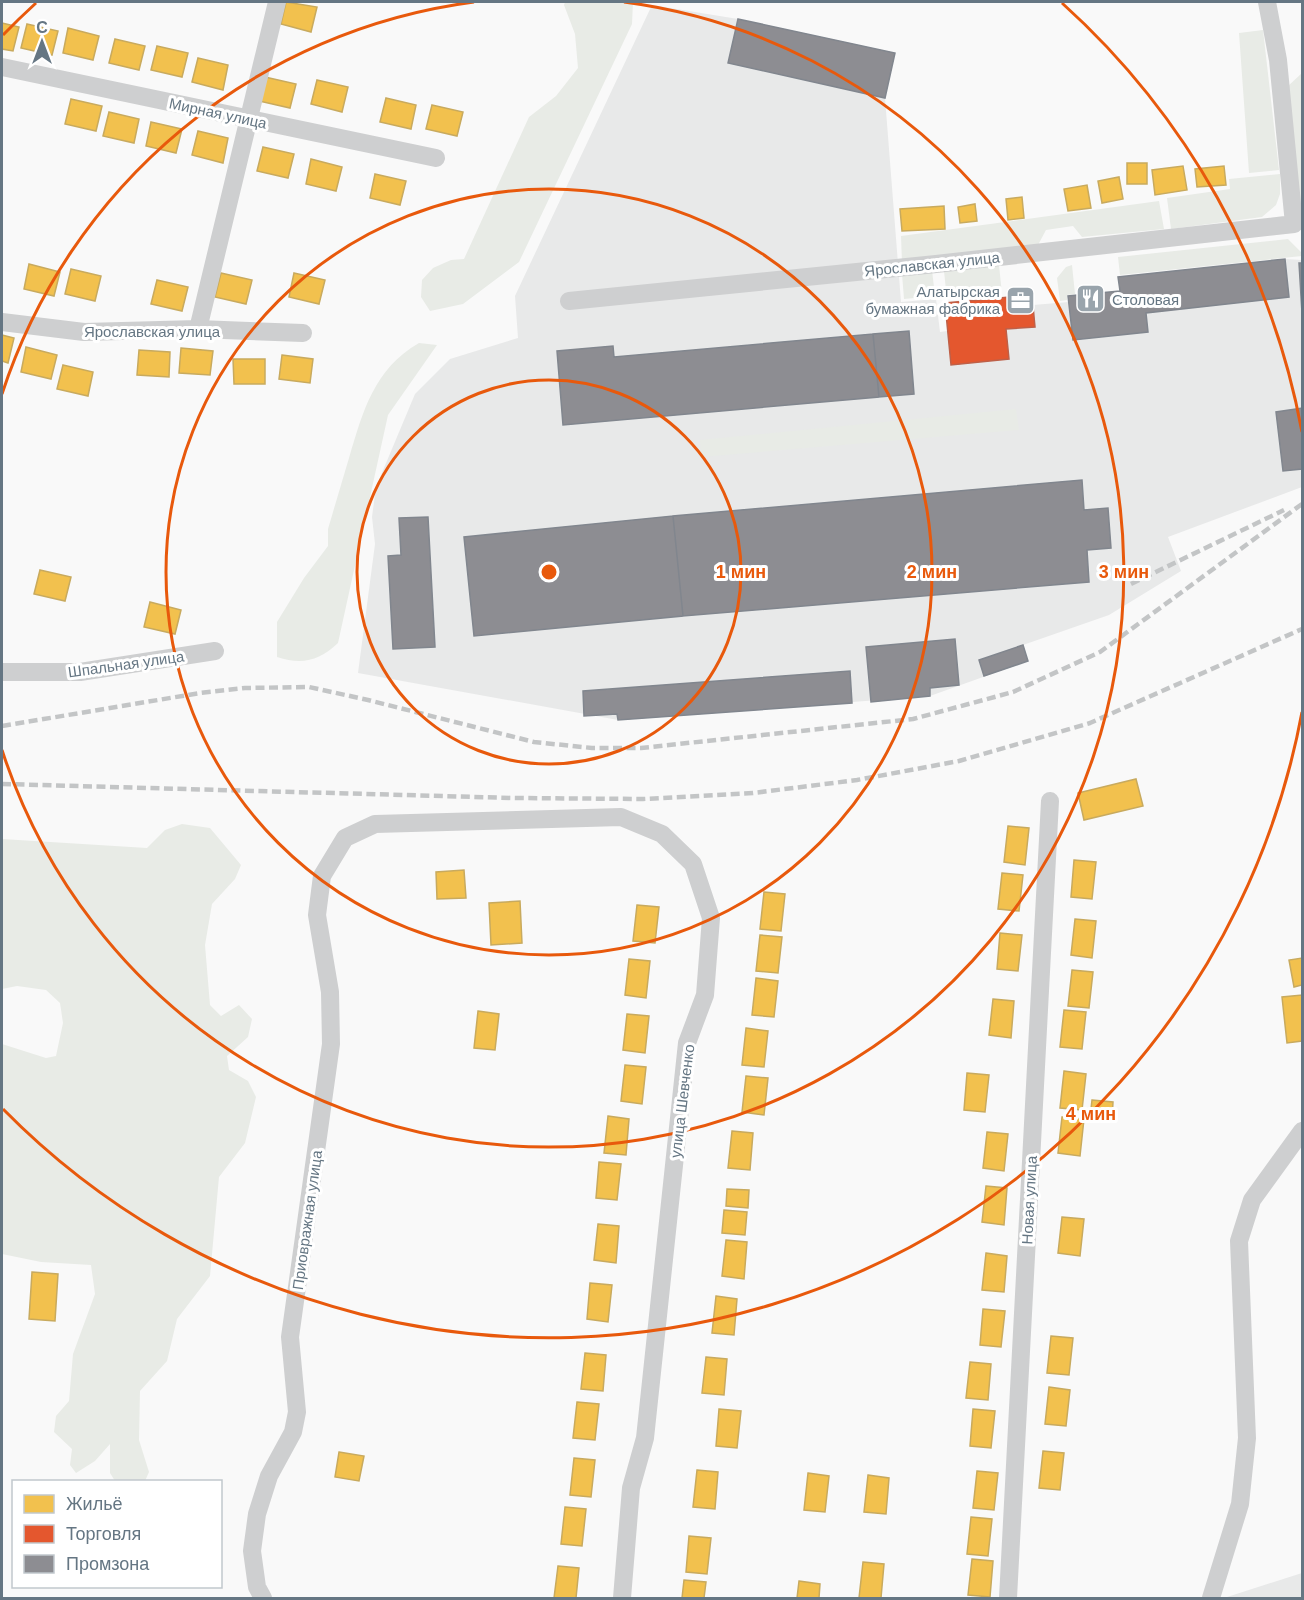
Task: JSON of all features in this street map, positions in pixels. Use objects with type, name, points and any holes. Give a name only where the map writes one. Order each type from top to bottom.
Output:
[{"type":"street","points":[[198,330],[277,2]]},
{"type":"street","name":"Ярославская улица","points":[[570,301],[936,264],[1294,224],[1278,60],[1267,2]]},
{"type":"street","name":"Мирная улица","points":[[2,67],[436,158]]},
{"type":"street","name":"Ярославская улица","points":[[2,322],[84,332],[198,330],[303,333]]},
{"type":"street","name":"Шпальная улица","points":[[2,672],[80,672],[215,651]]},
{"type":"street","name":"Новая улица","points":[[1008,1599],[1050,801]]},
{"type":"street","name":"улица Шевченко","points":[[345,838],[375,824],[621,817],[662,834],[693,864],[711,918],[705,995],[687,1043],[645,1438],[631,1488],[622,1599]]},
{"type":"street","name":"Приовражная улица","points":[[263,1599],[257,1587],[252,1551],[257,1514],[269,1476],[293,1432],[297,1412],[291,1337],[331,1044],[330,993],[317,915],[322,876],[345,838]]},
{"type":"street","points":[[1211,1599],[1240,1504],[1247,1437],[1239,1241],[1252,1200],[1302,1131]]},
{"type":"shaded area","points":[[565,2],[633,2],[632,24],[519,262],[463,304],[430,311],[421,297],[422,280],[433,268],[451,260],[464,259],[529,117],[556,96],[578,68],[575,34],[564,5]]},
{"type":"shaded area","name":"Алатырская бумажная фабрика","points":[[652,5],[738,19],[895,53],[885,98],[901,302],[936,299],[940,332],[947,331],[945,303],[1032,295],[1033,305],[1069,302],[1120,291],[1118,277],[1285,259],[1302,260],[1302,487],[1168,537],[1181,571],[1109,615],[1023,645],[1028,661],[930,696],[618,720],[358,673],[375,544],[372,517],[376,487],[415,394],[450,359],[518,338],[515,296]]},
{"type":"shaded area","points":[[1263,30],[1279,170],[1249,173],[1239,33]]},
{"type":"shaded area","points":[[1302,73],[1302,227],[1287,87]]},
{"type":"shaded area","points":[[1280,174],[1280,194],[1276,205],[1262,217],[1171,229],[1167,198],[1230,189],[1229,179]]},
{"type":"shaded area","points":[[1159,201],[1164,229],[1082,237],[1073,226],[1046,230],[1038,245],[902,263],[901,236]]},
{"type":"shaded area","points":[[1288,239],[1302,253],[1302,256],[1120,275],[1118,257]]},
{"type":"shaded area","points":[[999,265],[1002,294],[947,300],[944,271]]},
{"type":"shaded area","points":[[1072,265],[1075,294],[1067,295],[1067,300],[1060,301],[1057,278],[1066,267]]},
{"type":"shaded area","points":[[932,270],[935,296],[904,299],[902,274]]},
{"type":"shaded area","points":[[419,343],[437,345],[388,415],[338,643],[324,654],[310,660],[294,661],[277,657],[277,622],[304,578],[328,546],[328,529],[365,408],[381,378],[391,365]]},
{"type":"shaded area","points":[[1016,409],[1019,430],[701,457],[700,440]]},
{"type":"shaded area","points":[[182,824],[210,828],[241,865],[235,879],[212,904],[205,945],[210,1005],[221,1016],[239,1005],[252,1019],[248,1037],[227,1056],[229,1070],[248,1081],[256,1097],[245,1143],[219,1177],[210,1276],[177,1319],[167,1361],[140,1391],[139,1440],[149,1472],[145,1480],[114,1480],[110,1473],[110,1444],[95,1461],[76,1473],[70,1465],[72,1449],[54,1432],[56,1416],[69,1401],[73,1354],[95,1294],[91,1265],[41,1262],[2,1254],[2,1044],[46,1058],[56,1056],[63,1023],[60,1003],[46,990],[17,986],[2,989],[2,839],[147,848],[165,830]]},
{"type":"shaded area","points":[[1302,1573],[1302,1598],[1224,1598]]},
{"type":"building: Жильё","points":[[286,2],[317,7],[311,32],[281,24]]},
{"type":"building: Жильё","points":[[2,23],[19,27],[13,51],[2,49]]},
{"type":"building: Жильё","points":[[27,24],[58,31],[52,55],[21,48]]},
{"type":"building: Жильё","points":[[68,28],[99,36],[93,60],[63,53]]},
{"type":"building: Жильё","points":[[115,39],[145,46],[139,70],[109,63]]},
{"type":"building: Жильё","points":[[157,46],[188,53],[182,77],[151,70]]},
{"type":"building: Жильё","points":[[198,58],[228,65],[223,90],[192,82]]},
{"type":"building: Жильё","points":[[265,77],[296,84],[290,108],[259,101]]},
{"type":"building: Жильё","points":[[317,80],[348,87],[342,112],[311,104]]},
{"type":"building: Жильё","points":[[386,98],[416,105],[411,129],[380,122]]},
{"type":"building: Жильё","points":[[71,99],[102,106],[96,131],[65,124]]},
{"type":"building: Жильё","points":[[432,105],[463,112],[457,136],[426,129]]},
{"type":"building: Жильё","points":[[109,112],[139,119],[134,143],[103,136]]},
{"type":"building: Жильё","points":[[151,122],[182,129],[176,153],[146,146]]},
{"type":"building: Жильё","points":[[198,131],[228,138],[223,163],[192,155]]},
{"type":"building: Жильё","points":[[263,147],[294,154],[288,178],[257,171]]},
{"type":"building: Жильё","points":[[311,159],[342,167],[336,191],[306,184]]},
{"type":"building: Жильё","points":[[1127,163],[1147,163],[1147,184],[1127,184]]},
{"type":"building: Жильё","points":[[1183,166],[1187,190],[1155,195],[1152,170]]},
{"type":"building: Жильё","points":[[1224,166],[1226,185],[1197,187],[1195,169]]},
{"type":"building: Жильё","points":[[375,174],[406,181],[400,205],[370,198]]},
{"type":"building: Жильё","points":[[1119,177],[1123,199],[1102,203],[1098,181]]},
{"type":"building: Жильё","points":[[1087,185],[1091,208],[1068,211],[1064,189]]},
{"type":"building: Жильё","points":[[1022,197],[1024,218],[1008,220],[1006,199]]},
{"type":"building: Жильё","points":[[975,204],[977,221],[960,223],[958,207]]},
{"type":"building: Жильё","points":[[944,206],[945,229],[902,231],[900,209]]},
{"type":"building: Жильё","points":[[29,264],[60,272],[54,296],[24,289]]},
{"type":"building: Жильё","points":[[71,269],[101,276],[95,301],[65,294]]},
{"type":"building: Жильё","points":[[221,273],[252,280],[246,304],[215,297]]},
{"type":"building: Жильё","points":[[294,273],[325,280],[319,304],[289,297]]},
{"type":"building: Жильё","points":[[157,280],[188,287],[182,311],[151,304]]},
{"type":"building: Жильё","points":[[2,335],[14,338],[8,363],[2,361]]},
{"type":"building: Жильё","points":[[26,347],[57,355],[51,379],[21,372]]},
{"type":"building: Жильё","points":[[181,348],[213,351],[210,375],[179,373]]},
{"type":"building: Жильё","points":[[139,350],[170,352],[169,377],[137,375]]},
{"type":"building: Жильё","points":[[282,355],[313,359],[310,383],[279,379]]},
{"type":"building: Жильё","points":[[233,359],[265,359],[265,384],[234,384]]},
{"type":"building: Жильё","points":[[63,365],[93,372],[88,396],[57,389]]},
{"type":"building: Жильё","points":[[40,570],[71,577],[65,601],[34,594]]},
{"type":"building: Жильё","points":[[150,602],[181,610],[175,634],[144,627]]},
{"type":"building: Жильё","points":[[1136,779],[1143,806],[1084,820],[1078,793]]},
{"type":"building: Жильё","points":[[1008,826],[1029,828],[1025,865],[1004,862]]},
{"type":"building: Жильё","points":[[1074,860],[1096,862],[1092,899],[1071,897]]},
{"type":"building: Жильё","points":[[464,870],[466,898],[437,899],[436,872]]},
{"type":"building: Жильё","points":[[1002,873],[1023,875],[1019,911],[998,909]]},
{"type":"building: Жильё","points":[[764,892],[785,894],[781,931],[760,929]]},
{"type":"building: Жильё","points":[[520,901],[522,943],[491,945],[489,903]]},
{"type":"building: Жильё","points":[[637,905],[659,907],[655,943],[633,941]]},
{"type":"building: Жильё","points":[[1075,919],[1096,921],[1092,958],[1071,955]]},
{"type":"building: Жильё","points":[[1000,933],[1022,935],[1018,971],[997,969]]},
{"type":"building: Жильё","points":[[760,935],[782,937],[778,973],[756,971]]},
{"type":"building: Жильё","points":[[1302,958],[1302,985],[1294,987],[1289,960]]},
{"type":"building: Жильё","points":[[629,959],[650,961],[646,998],[625,995]]},
{"type":"building: Жильё","points":[[1072,970],[1093,972],[1089,1008],[1068,1006]]},
{"type":"building: Жильё","points":[[756,978],[778,981],[774,1017],[752,1015]]},
{"type":"building: Жильё","points":[[1302,995],[1302,1041],[1287,1043],[1282,997]]},
{"type":"building: Жильё","points":[[993,999],[1014,1001],[1011,1038],[989,1035]]},
{"type":"building: Жильё","points":[[1064,1010],[1086,1012],[1082,1049],[1060,1047]]},
{"type":"building: Жильё","points":[[478,1011],[499,1014],[495,1050],[474,1048]]},
{"type":"building: Жильё","points":[[627,1014],[649,1016],[645,1053],[623,1050]]},
{"type":"building: Жильё","points":[[746,1028],[768,1031],[764,1067],[742,1065]]},
{"type":"building: Жильё","points":[[625,1065],[646,1067],[642,1104],[621,1101]]},
{"type":"building: Жильё","points":[[1064,1071],[1086,1074],[1082,1110],[1060,1108]]},
{"type":"building: Жильё","points":[[967,1073],[989,1075],[985,1112],[964,1110]]},
{"type":"building: Жильё","points":[[746,1076],[768,1078],[764,1115],[742,1112]]},
{"type":"building: Жильё","points":[[1092,1100],[1113,1102],[1112,1120],[1090,1118]]},
{"type":"building: Жильё","points":[[608,1116],[629,1119],[626,1155],[604,1153]]},
{"type":"building: Жильё","points":[[1062,1117],[1084,1119],[1080,1156],[1058,1153]]},
{"type":"building: Жильё","points":[[732,1131],[753,1133],[750,1170],[728,1168]]},
{"type":"building: Жильё","points":[[987,1132],[1008,1134],[1004,1171],[983,1168]]},
{"type":"building: Жильё","points":[[599,1162],[621,1164],[617,1200],[596,1198]]},
{"type":"building: Жильё","points":[[986,1186],[1007,1188],[1004,1225],[982,1222]]},
{"type":"building: Жильё","points":[[727,1189],[749,1190],[748,1208],[726,1206]]},
{"type":"building: Жильё","points":[[724,1210],[747,1212],[745,1235],[722,1233]]},
{"type":"building: Жильё","points":[[1062,1217],[1084,1219],[1080,1256],[1058,1253]]},
{"type":"building: Жильё","points":[[598,1224],[619,1226],[616,1263],[594,1260]]},
{"type":"building: Жильё","points":[[726,1240],[747,1242],[744,1279],[722,1276]]},
{"type":"building: Жильё","points":[[986,1253],[1007,1256],[1004,1292],[982,1290]]},
{"type":"building: Жильё","points":[[32,1272],[58,1274],[55,1321],[29,1319]]},
{"type":"building: Жильё","points":[[590,1283],[612,1285],[608,1322],[587,1319]]},
{"type":"building: Жильё","points":[[716,1296],[737,1299],[734,1335],[712,1333]]},
{"type":"building: Жильё","points":[[983,1309],[1005,1311],[1001,1347],[980,1345]]},
{"type":"building: Жильё","points":[[1051,1336],[1073,1338],[1069,1375],[1047,1373]]},
{"type":"building: Жильё","points":[[585,1353],[606,1355],[603,1391],[581,1389]]},
{"type":"building: Жильё","points":[[706,1357],[727,1359],[724,1395],[702,1393]]},
{"type":"building: Жильё","points":[[970,1362],[991,1364],[988,1400],[966,1398]]},
{"type":"building: Жильё","points":[[1049,1387],[1070,1390],[1066,1426],[1045,1424]]},
{"type":"building: Жильё","points":[[577,1402],[599,1404],[595,1440],[573,1438]]},
{"type":"building: Жильё","points":[[719,1409],[741,1411],[737,1448],[716,1446]]},
{"type":"building: Жильё","points":[[973,1409],[995,1411],[991,1448],[970,1446]]},
{"type":"building: Жильё","points":[[1043,1451],[1064,1453],[1060,1490],[1039,1488]]},
{"type":"building: Жильё","points":[[339,1452],[364,1456],[359,1481],[335,1477]]},
{"type":"building: Жильё","points":[[574,1458],[595,1460],[591,1497],[570,1495]]},
{"type":"building: Жильё","points":[[697,1470],[718,1472],[715,1509],[693,1507]]},
{"type":"building: Жильё","points":[[977,1471],[998,1473],[994,1510],[973,1508]]},
{"type":"building: Жильё","points":[[808,1473],[829,1476],[825,1512],[804,1510]]},
{"type":"building: Жильё","points":[[868,1475],[889,1478],[886,1514],[864,1512]]},
{"type":"building: Жильё","points":[[565,1507],[586,1509],[582,1546],[561,1544]]},
{"type":"building: Жильё","points":[[971,1517],[992,1519],[988,1556],[967,1554]]},
{"type":"building: Жильё","points":[[689,1536],[711,1538],[707,1574],[686,1572]]},
{"type":"building: Жильё","points":[[972,1559],[993,1561],[990,1597],[968,1595]]},
{"type":"building: Жильё","points":[[863,1562],[884,1564],[881,1598],[859,1598]]},
{"type":"building: Жильё","points":[[558,1566],[579,1568],[576,1598],[554,1598]]},
{"type":"building: Жильё","points":[[684,1580],[706,1582],[704,1598],[682,1598]]},
{"type":"building: Жильё","points":[[799,1581],[820,1584],[819,1598],[797,1598]]},
{"type":"building: Торговля","points":[[1032,295],[1035,327],[1006,329],[1009,359],[951,365],[945,303]]},
{"type":"building: Промзона","points":[[738,19],[895,53],[885,98],[728,63]]},
{"type":"building: Промзона","points":[[1285,259],[1289,297],[1146,313],[1148,332],[1073,340],[1068,296],[1120,291],[1118,277]]},
{"type":"building: Промзона","points":[[1299,263],[1302,263],[1302,313]]},
{"type":"building: Промзона","points":[[909,331],[914,394],[879,397],[873,334]]},
{"type":"building: Промзона","points":[[873,334],[879,397],[563,425],[557,351],[613,346],[614,357]]},
{"type":"building: Промзона","points":[[1302,408],[1302,469],[1283,471],[1276,412]]},
{"type":"building: Промзона","points":[[1082,480],[1084,510],[1108,508],[1111,548],[1087,550],[1089,582],[683,616],[673,516]]},
{"type":"building: Промзона","points":[[673,516],[683,616],[474,636],[464,537]]},
{"type":"building: Промзона","points":[[428,517],[435,647],[393,649],[388,556],[401,555],[399,518]]},
{"type":"building: Промзона","points":[[955,639],[959,685],[930,688],[930,696],[871,702],[866,647]]},
{"type":"building: Промзона","points":[[1023,645],[1028,661],[984,676],[979,660]]},
{"type":"building: Промзона","points":[[850,671],[852,703],[618,720],[617,714],[584,716],[583,691]]},
{"type":"railway","points":[[2,726],[200,693],[245,688],[309,687],[534,742],[592,748],[641,748],[913,719],[1013,692],[1100,652],[1302,504]]},
{"type":"railway","points":[[1131,584],[1284,510]]},
{"type":"railway","points":[[2,784],[513,798],[643,799],[753,793],[857,780],[959,761],[1090,723],[1302,629]]},
{"type":"place","name":"Столовая","points":[[1091,299]]},
{"type":"place","name":"Алатырская бумажная фабрика","points":[[1021,300]]}]
